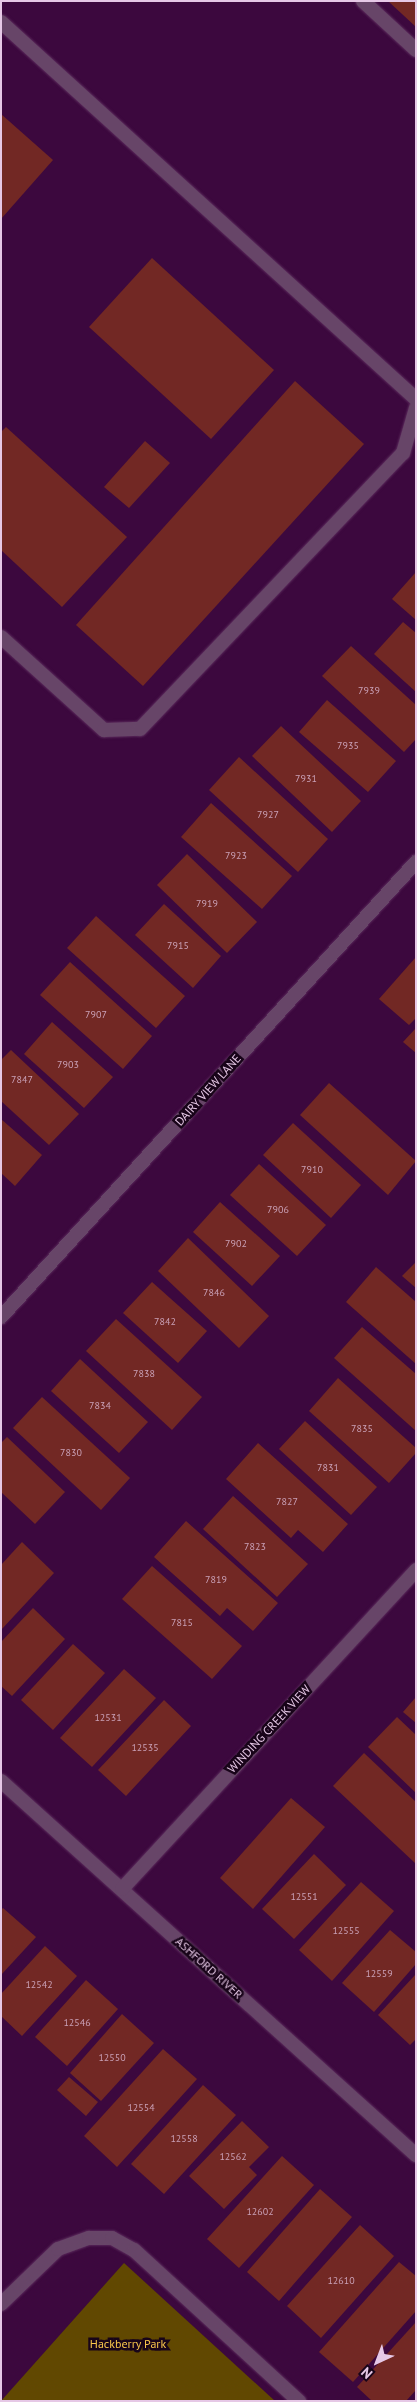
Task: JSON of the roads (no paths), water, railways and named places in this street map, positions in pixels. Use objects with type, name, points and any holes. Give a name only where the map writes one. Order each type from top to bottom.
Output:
[{"type":"street","points":[[362,1],[416,50]]},
{"type":"street","points":[[1,22],[416,399]]},
{"type":"street","points":[[1,637],[104,730],[140,729],[403,453],[416,408]]},
{"type":"street","name":"DAIRY VIEW LANE","points":[[1,1317],[416,862]]},
{"type":"street","name":"WINDING CREEK VIEW","points":[[122,1889],[416,1570]]},
{"type":"street","name":"ASHFORD RIVER","points":[[1,1781],[416,2156]]},
{"type":"street","points":[[1,2304],[58,2249],[89,2238],[112,2238],[134,2250],[299,2401]]},
{"type":"park label","name":"Hackberry Park","points":[[128,2344]]}]
